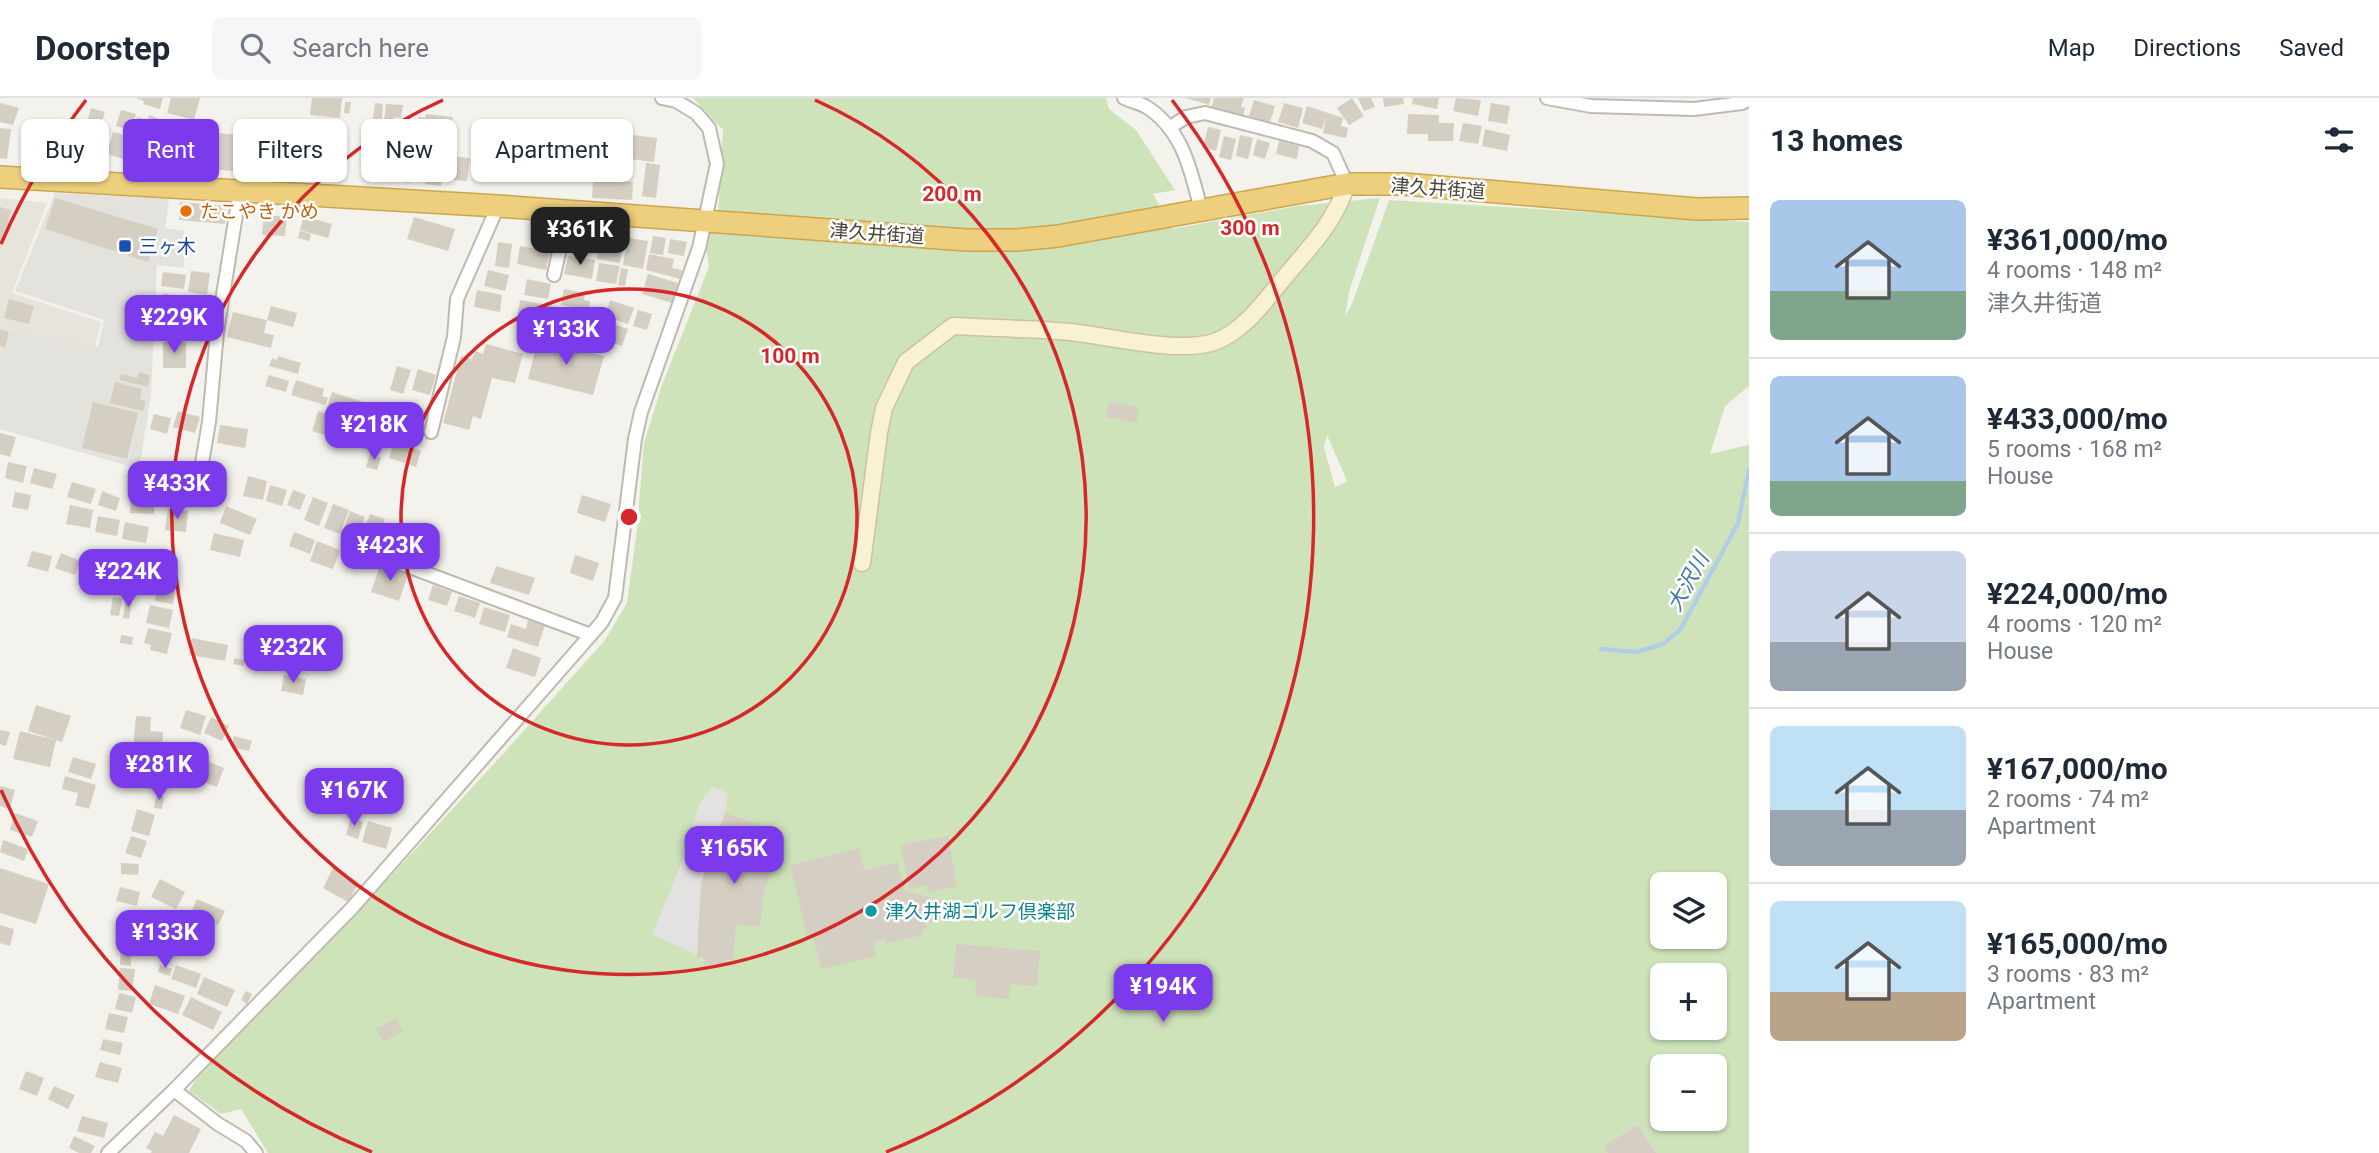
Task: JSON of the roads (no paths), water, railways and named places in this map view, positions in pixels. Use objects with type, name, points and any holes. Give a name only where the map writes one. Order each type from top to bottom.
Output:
[{"type":"highway","name":"津久井街道","points":[[0,177],[498,206],[967,240],[1017,240],[1058,236],[1347,184],[1404,184],[1697,209],[1749,208]]},
{"type":"street","points":[[108,1153],[174,1090],[352,908],[591,635],[602,622],[615,598],[635,439],[641,412],[699,248],[717,164],[709,128],[696,113],[662,98]]},
{"type":"street","points":[[1124,98],[1146,102],[1182,146],[1190,165],[1201,210]]},
{"type":"street","points":[[1547,98],[1591,106],[1694,110],[1742,103],[1749,99]]},
{"type":"street","points":[[862,563],[884,408],[906,362],[953,326],[1071,332],[1186,346],[1214,342],[1246,322],[1320,237],[1336,212],[1347,184],[1333,153],[1312,141],[1205,113],[1186,117],[1169,128]]},
{"type":"street","points":[[197,492],[209,422],[217,332],[240,190]]},
{"type":"street","points":[[431,432],[454,337],[457,299],[498,206]]},
{"type":"street","points":[[554,275],[568,211]]},
{"type":"street","points":[[374,554],[591,635]]},
{"type":"street","points":[[174,1090],[218,1124],[246,1141],[256,1153]]},
{"type":"waterway","name":"大沢川","points":[[1601,649],[1637,652],[1663,644],[1680,630],[1738,523],[1749,470]]},
{"type":"place","name":"たこやき かめ","points":[[186,211]]},
{"type":"place","name":"三ヶ木","points":[[125,246]]},
{"type":"place","name":"津久井湖ゴルフ倶楽部","points":[[871,911]]}]
